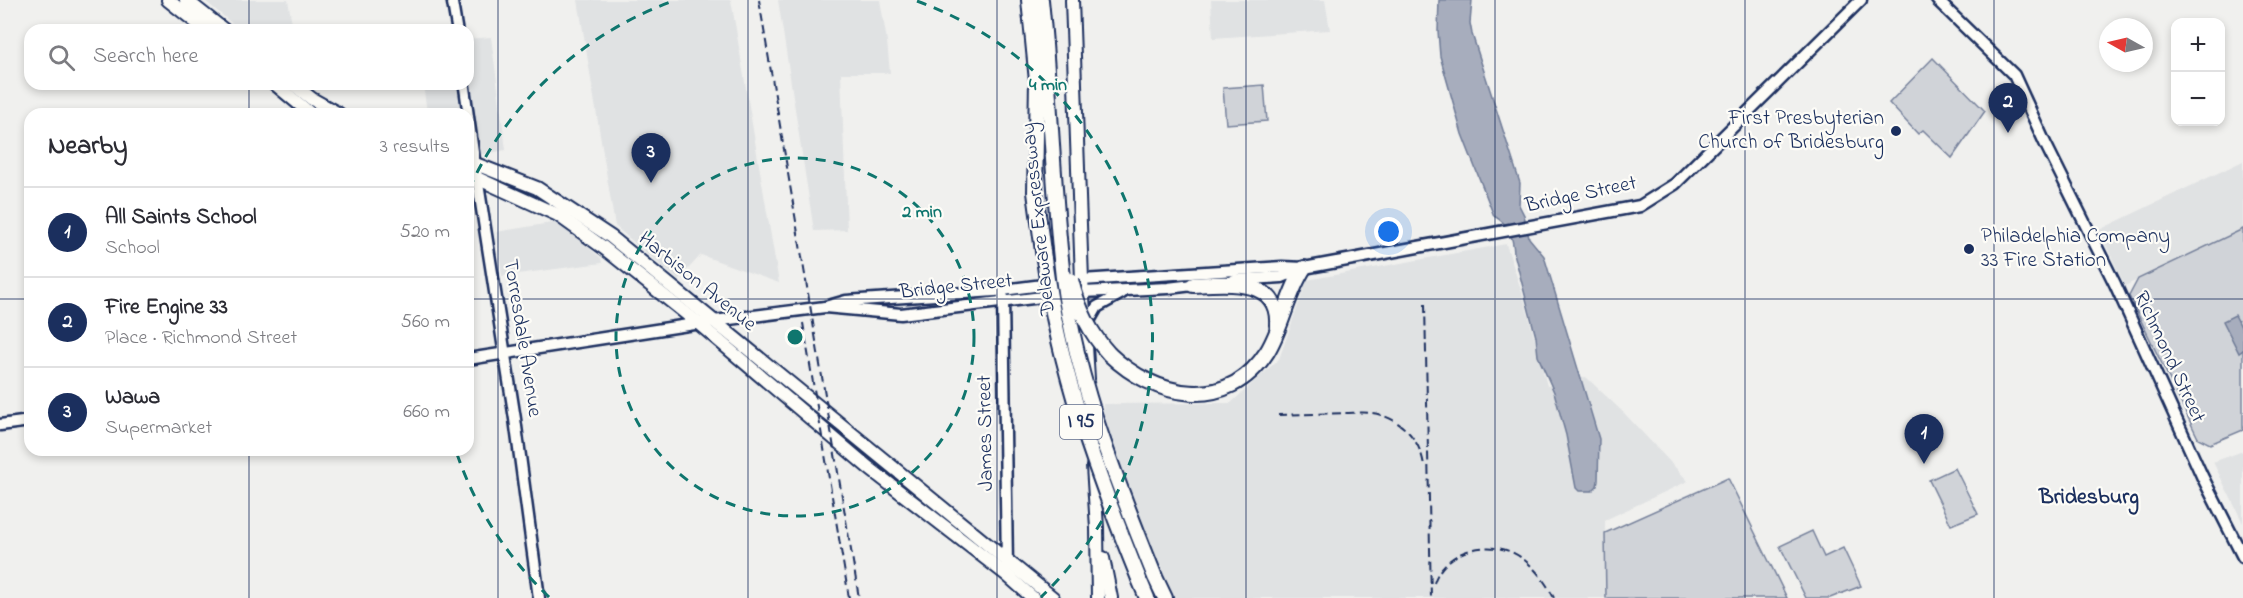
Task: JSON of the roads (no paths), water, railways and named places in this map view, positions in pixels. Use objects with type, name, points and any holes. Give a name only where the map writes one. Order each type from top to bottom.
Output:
[{"type":"highway","name":"Delaware Expressway","points":[[1029,0],[1037,81],[1035,192],[1052,310],[1086,440],[1099,479],[1147,598]]},
{"type":"highway","name":"Delaware Expressway","points":[[1041,0],[1046,45],[1053,181],[1064,257],[1068,310],[1084,376],[1124,500],[1165,598]]},
{"type":"highway","points":[[1064,257],[1081,313],[1092,334],[1109,354],[1121,366],[1143,380],[1183,394],[1197,394],[1227,386],[1253,369],[1267,352],[1294,284],[1304,268]]},
{"type":"highway","points":[[1193,285],[1239,284],[1263,293],[1276,309],[1277,331]]},
{"type":"main road","points":[[168,0],[198,24]]},
{"type":"main road","points":[[186,0],[216,24]]},
{"type":"main road","points":[[1072,0],[1082,286],[1097,528],[1098,598]]},
{"type":"main road","name":"Bridge Street","points":[[825,307],[902,314],[1003,301],[1082,286],[1139,289],[1282,277],[1304,268],[1640,206],[1675,184],[1861,0]]},
{"type":"main road","name":"Richmond Street","points":[[1937,0],[2014,75],[2115,284],[2202,476],[2243,557]]},
{"type":"main road","points":[[281,90],[304,108]]},
{"type":"main road","points":[[301,90],[328,108]]},
{"type":"main road","points":[[312,99],[314,108]]},
{"type":"main road","name":"Harbison Avenue","points":[[474,170],[537,188],[611,237],[1053,598]]},
{"type":"main road","name":"Harbison Avenue","points":[[474,170],[558,215],[626,265],[869,468],[1007,575],[1033,598]]},
{"type":"main road","name":"Torresdale Avenue","points":[[474,180],[505,354],[538,598]]},
{"type":"main road","name":"Bridge Street","points":[[474,357],[714,321],[825,307],[846,302],[1082,286],[1282,267],[1304,268]]},
{"type":"main road","points":[[1085,329],[1090,316],[1101,304],[1117,295],[1139,289]]},
{"type":"main road","name":"James Street","points":[[1003,290],[1007,575]]},
{"type":"main road","points":[[0,425],[24,422]]},
{"type":"main road","points":[[1097,528],[1111,598]]},
{"type":"street","points":[[452,0],[455,24]]},
{"type":"street","name":"Torresdale Avenue","points":[[465,90],[466,108]]},
{"type":"water","points":[[1439,0],[1472,0],[1470,23],[1472,34],[1520,183],[1519,205],[1524,215],[1529,238],[1544,256],[1599,439],[1598,481],[1592,491],[1579,491],[1576,488],[1566,435],[1554,392],[1538,356],[1536,337],[1513,242],[1507,227],[1494,216],[1462,134],[1440,56]]},
{"type":"water","points":[[2235,315],[2243,331],[2243,350],[2239,353],[2223,321]]},
{"type":"railway","points":[[759,0],[859,598]]},
{"type":"railway","points":[[1425,304],[1431,598]]},
{"type":"railway","points":[[803,323],[849,598]]},
{"type":"railway","points":[[1278,415],[1363,412],[1381,415],[1397,423],[1410,434],[1419,449],[1424,466]]},
{"type":"railway","points":[[1434,583],[1439,573],[1454,557],[1475,549],[1498,548],[1516,554],[1529,564],[1541,577],[1554,598]]},
{"type":"place","name":"First Presbyterian Church of Bridesburg","points":[[1896,131]]},
{"type":"place","name":"Fire Engine 33","points":[[2008,133]]},
{"type":"place","name":"Wawa","points":[[651,183]]},
{"type":"place","name":"Philadelphia Company 33 Fire Station","points":[[1969,249]]},
{"type":"place","name":"All Saints School","points":[[1924,464]]},
{"type":"district","name":"Bridesburg","points":[[2089,498]]}]
